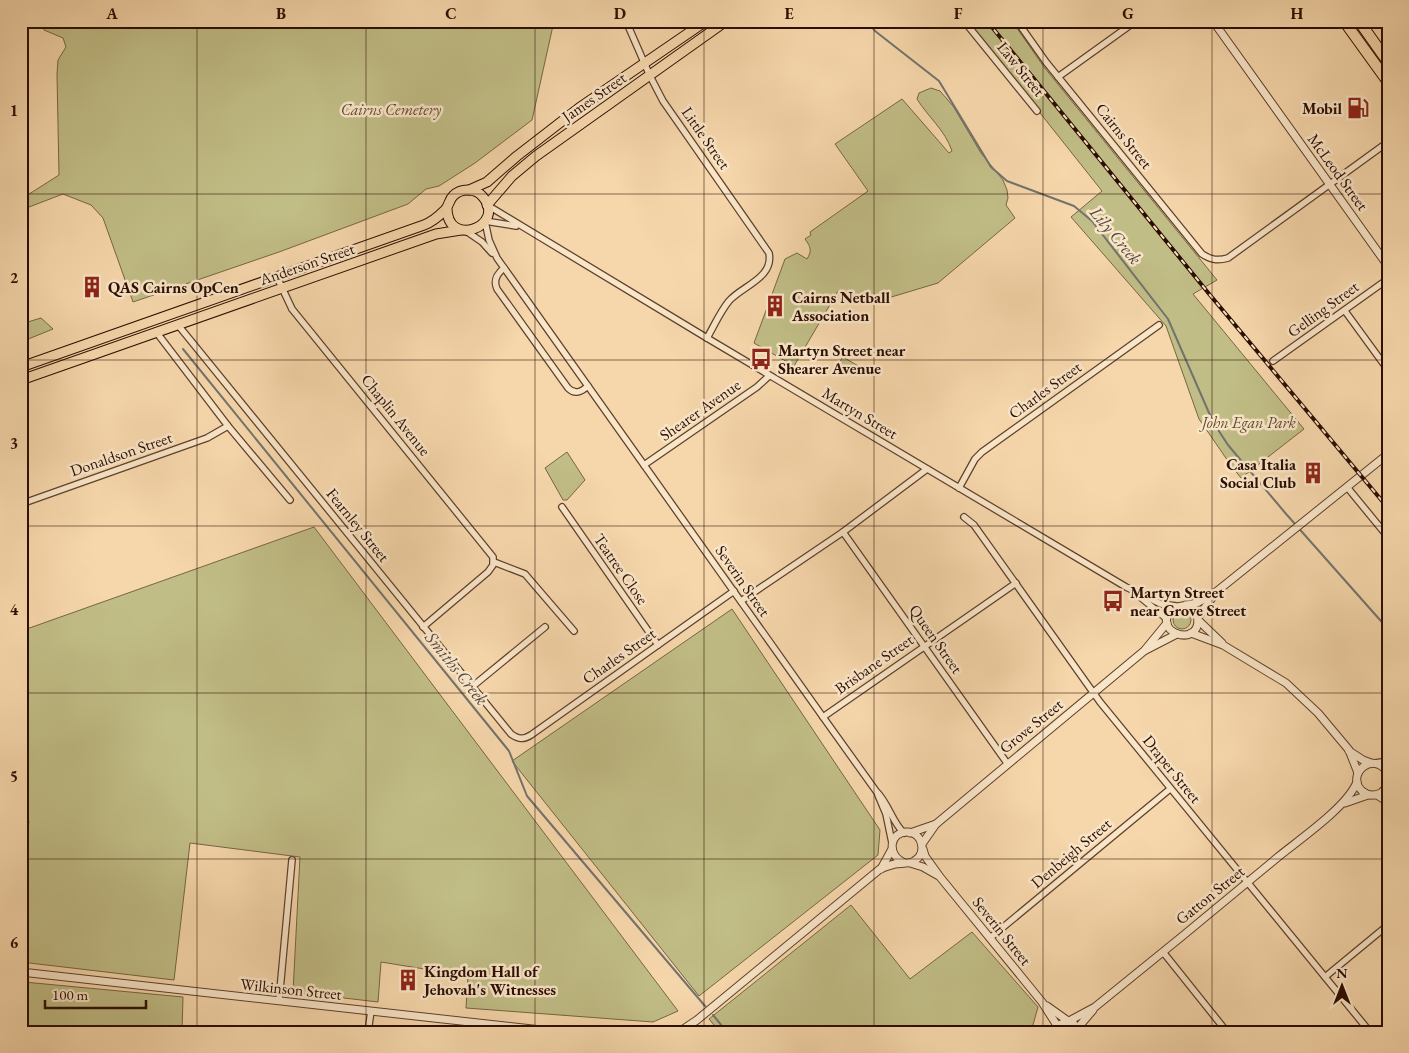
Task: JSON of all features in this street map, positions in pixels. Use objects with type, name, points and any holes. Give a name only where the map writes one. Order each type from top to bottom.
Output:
[{"type":"highway","points":[[1344,21],[1388,82]]},
{"type":"highway","points":[[1359,21],[1388,62]]},
{"type":"main road","name":"James Street","points":[[468,190],[487,182],[579,108],[706,21]]},
{"type":"main road","name":"James Street","points":[[487,205],[504,184],[525,165],[726,21]]},
{"type":"main road","points":[[468,190],[479,193],[487,205],[488,214],[485,221],[477,229],[464,230],[451,223],[447,214],[447,208],[455,194],[468,190]]},
{"type":"main road","name":"Anderson Street","points":[[21,367],[424,225],[434,220],[447,208]]},
{"type":"main road","name":"Anderson Street","points":[[22,380],[442,232],[464,230]]},
{"type":"street","name":"Little Street","points":[[626,21],[663,101],[770,255],[769,265],[764,274],[727,303],[707,338]]},
{"type":"street","name":"Law Street","points":[[964,21],[1037,111]]},
{"type":"street","name":"Cairns Street","points":[[1017,21],[1058,77],[1202,254],[1215,260],[1228,258],[1329,184]]},
{"type":"street","points":[[1058,77],[1136,21]]},
{"type":"street","name":"McLeod Street","points":[[1213,21],[1388,266]]},
{"type":"street","points":[[1329,184],[1388,142]]},
{"type":"street","name":"Martyn Street","points":[[487,205],[769,376],[1134,592],[1161,604],[1176,606]]},
{"type":"street","name":"Martyn Street","points":[[485,221],[521,227]]},
{"type":"street","name":"Severin Street","points":[[485,221],[489,240],[497,258]]},
{"type":"street","name":"Severin Street","points":[[464,230],[482,242],[497,258],[823,717],[876,791],[884,799],[898,826],[907,833]]},
{"type":"street","points":[[504,268],[497,275],[495,282],[503,298],[568,388],[571,391],[579,392],[588,386]]},
{"type":"street","name":"Chaplin Avenue","points":[[278,277],[292,309],[491,554],[492,566]]},
{"type":"street","name":"Gelling Street","points":[[1273,361],[1388,279]]},
{"type":"street","points":[[1345,311],[1388,370]]},
{"type":"street","name":"Fearnley Street","points":[[178,325],[511,734],[519,738]]},
{"type":"street","name":"Charles Street","points":[[959,488],[975,459],[982,452],[1159,325]]},
{"type":"street","points":[[156,333],[228,426],[290,500]]},
{"type":"street","name":"Shearer Avenue","points":[[644,466],[758,387],[769,376]]},
{"type":"street","name":"Donaldson Street","points":[[21,504],[207,438],[228,426]]},
{"type":"street","points":[[1216,592],[1198,618],[1195,630],[1183,636],[1170,630],[1167,621],[1170,611],[1176,606],[1197,603],[1216,592],[1388,454]]},
{"type":"street","points":[[741,601],[843,532],[927,469]]},
{"type":"street","points":[[1347,487],[1388,536]]},
{"type":"street","name":"Teatree Close","points":[[562,507],[658,646]]},
{"type":"street","name":"Draper Street","points":[[964,517],[974,525],[1094,693],[1170,789],[1370,1032]]},
{"type":"street","name":"Queen Street","points":[[843,532],[1007,763]]},
{"type":"street","points":[[424,628],[492,566],[524,574],[574,631]]},
{"type":"street","name":"Brisbane Street","points":[[823,717],[1016,583]]},
{"type":"street","name":"Charles Street","points":[[519,738],[524,739],[531,736],[734,592]]},
{"type":"street","name":"Martyn Street","points":[[1134,592],[1167,621]]},
{"type":"street","points":[[1186,605],[1193,609],[1198,618],[1224,645]]},
{"type":"street","name":"Grove Street","points":[[1144,651],[1167,621]]},
{"type":"street","points":[[473,686],[545,627]]},
{"type":"street","points":[[1191,633],[1224,645],[1286,683],[1318,713],[1349,750],[1363,760],[1384,768],[1388,773]]},
{"type":"street","name":"Grove Street","points":[[922,846],[936,824],[1007,763],[1144,651],[1176,634]]},
{"type":"street","points":[[1349,750],[1358,773],[1357,782],[1361,790],[1369,795]]},
{"type":"street","points":[[1358,773],[1363,766],[1388,761]]},
{"type":"street","name":"Gatton Street","points":[[1057,1030],[1062,1022],[1068,1021],[1095,1007],[1248,883],[1342,804],[1350,795],[1357,782]]},
{"type":"street","points":[[1388,786],[1377,795],[1388,802]]},
{"type":"street","name":"Denbeigh Street","points":[[990,938],[1170,789]]},
{"type":"street","name":"Severin Street","points":[[876,791],[886,814],[892,846]]},
{"type":"street","name":"Gatton Street","points":[[1342,804],[1369,795],[1377,795]]},
{"type":"street","name":"Grove Street","points":[[907,833],[936,824]]},
{"type":"street","points":[[679,1032],[698,1019],[880,869],[890,865],[907,863],[919,858],[922,846],[917,836],[907,833],[898,835],[880,869]]},
{"type":"street","points":[[892,846],[896,858],[907,863]]},
{"type":"street","name":"Severin Street","points":[[922,846],[925,856],[940,877],[1042,1002],[1057,1030]]},
{"type":"street","points":[[279,1002],[292,860]]},
{"type":"street","name":"Severin Street","points":[[907,863],[923,867],[940,877]]},
{"type":"street","points":[[1325,977],[1388,925]]},
{"type":"street","points":[[1163,952],[1227,1032]]},
{"type":"street","name":"Wilkinson Street","points":[[21,972],[559,1032]]},
{"type":"street","name":"Severin Street","points":[[1042,1002],[1074,1024],[1077,1031]]},
{"type":"street","name":"Gatton Street","points":[[1077,1031],[1095,1007]]},
{"type":"street","points":[[368,1032],[371,1011]]},
{"type":"green space","name":"Cairns Cemetery","points":[[44,21],[554,21],[532,120],[475,163],[439,186],[426,189],[408,204],[279,252],[133,302],[103,218],[91,205],[63,194],[29,207],[26,196],[59,175],[57,74],[58,60],[66,47],[63,38],[44,30]]},
{"type":"green space","name":"John Egan Park","points":[[967,21],[1012,21],[1044,67],[1217,280],[1193,294],[1304,429],[1241,478],[1199,419],[1166,326],[1071,217],[1102,191]]},
{"type":"green space","points":[[931,88],[940,91],[953,106],[981,153],[1003,180],[1008,198],[1006,205],[1015,218],[938,283],[878,301],[838,291],[794,366],[754,343],[785,259],[797,253],[807,259],[810,249],[805,239],[811,235],[810,232],[868,191],[835,144],[902,99],[949,153],[952,151],[941,130],[917,99],[919,93]]},
{"type":"green space","points":[[41,318],[53,329],[21,342],[21,324]]},
{"type":"green space","points":[[843,357],[860,367],[855,376],[837,365]]},
{"type":"green space","points":[[567,452],[585,480],[567,500],[563,500],[545,468]]},
{"type":"green space","points":[[314,527],[678,1011],[653,1022],[466,1008],[468,976],[381,962],[378,1002],[293,992],[300,857],[190,843],[174,980],[21,962],[21,880],[29,821],[21,820],[21,631]]},
{"type":"green space","points":[[732,609],[880,830],[878,855],[699,996],[512,761]]},
{"type":"green space","points":[[1182,611],[1188,614],[1191,620],[1188,626],[1182,629],[1176,626],[1173,620],[1176,614]]},
{"type":"green space","points":[[851,905],[910,979],[972,932],[1038,1007],[1031,1032],[720,1032],[709,1019]]},
{"type":"green space","points":[[24,982],[183,997],[182,1032],[21,1032]]},
{"type":"waterway","name":"Lily Creek","points":[[867,21],[875,31],[939,81],[991,167],[1007,181],[1074,206],[1092,221],[1168,319],[1213,422],[1228,445],[1388,629]]},
{"type":"waterway","name":"Smiths Creek","points":[[183,349],[509,751],[527,796],[705,1006]]},
{"type":"waterway","name":"Smiths Creek","points":[[713,1015],[727,1032]]},
{"type":"railway","points":[[987,21],[1210,295],[1388,508]]},
{"type":"place","name":"Mobil","points":[[1358,108]]},
{"type":"place","name":"QAS Cairns OpCen","points":[[92,287]]},
{"type":"place","name":"Cairns Netball Association","points":[[775,306]]},
{"type":"place","name":"Martyn Street near Shearer Avenue","points":[[761,359]]},
{"type":"place","name":"Casa Italia Social Club","points":[[1313,473]]},
{"type":"place","name":"Martyn Street near Grove Street","points":[[1113,601]]},
{"type":"place","name":"Kingdom Hall of Jehovah's Witnesses","points":[[408,980]]}]
